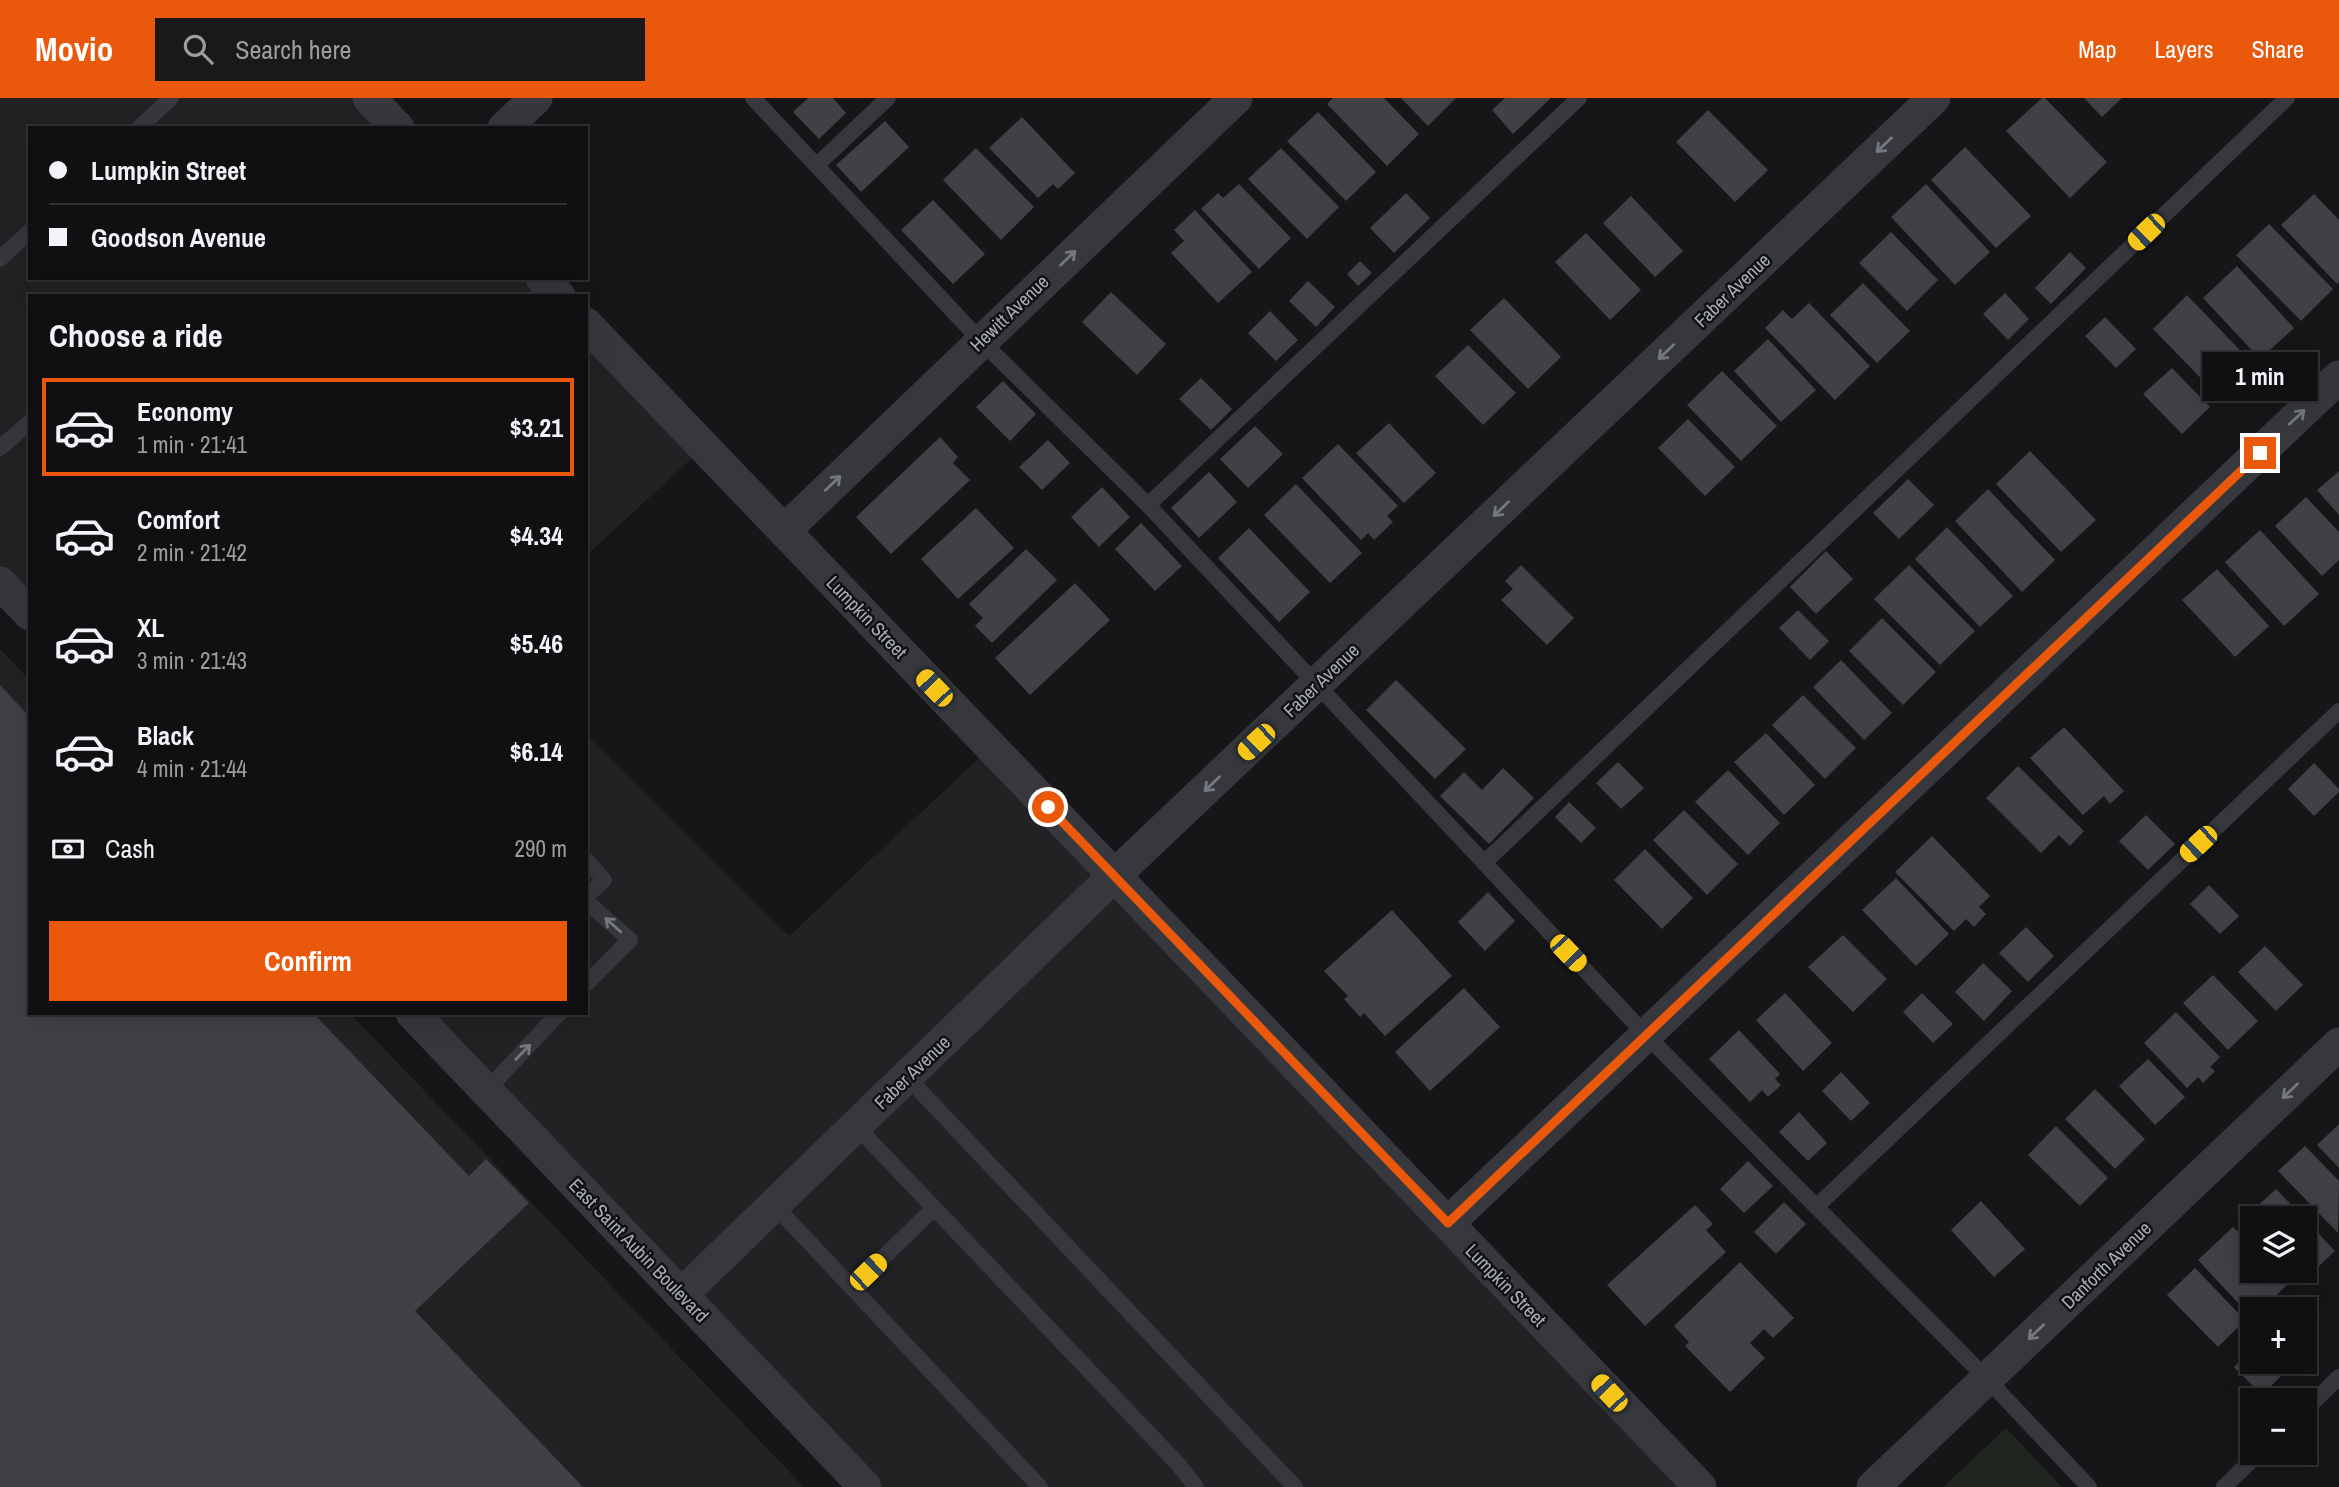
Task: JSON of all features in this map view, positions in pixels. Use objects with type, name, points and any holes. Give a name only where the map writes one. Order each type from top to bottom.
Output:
[{"type":"street","points":[[369,98],[396,126]]},
{"type":"street","points":[[506,126],[536,98]]},
{"type":"street","name":"Hewitt Avenue","points":[[784,531],[1236,98]]},
{"type":"street","name":"Faber Avenue","points":[[681,1295],[1114,876],[1934,98]]},
{"type":"street","points":[[544,280],[557,294]]},
{"type":"street","name":"Lumpkin Street","points":[[588,326],[1700,1487]]},
{"type":"street","points":[[1448,1223],[2339,377]]},
{"type":"street","points":[[0,583],[28,612]]},
{"type":"street","name":"East Saint Aubin Boulevard","points":[[414,1015],[865,1487]]},
{"type":"street","name":"Danforth Avenue","points":[[1873,1487],[2339,1044]]},
{"type":"lane","points":[[141,126],[171,98]]},
{"type":"lane","points":[[753,98],[981,341],[1148,505],[1646,1035],[1987,1379],[2089,1487]]},
{"type":"lane","points":[[817,165],[888,98]]},
{"type":"lane","points":[[1148,505],[1579,98]]},
{"type":"lane","points":[[1484,863],[2287,98]]},
{"type":"lane","points":[[0,259],[28,233]]},
{"type":"lane","points":[[0,448],[28,425]]},
{"type":"lane","points":[[1816,1207],[2339,711]]},
{"type":"lane","points":[[588,862],[604,880],[588,897]]},
{"type":"lane","points":[[588,901],[630,940],[588,982]]},
{"type":"lane","points":[[486,1091],[557,1015]]},
{"type":"lane","points":[[906,1077],[1295,1487]]},
{"type":"lane","points":[[856,1126],[1178,1464],[1196,1487]]},
{"type":"lane","points":[[774,1205],[1040,1487]]},
{"type":"lane","points":[[852,1288],[934,1208]]},
{"type":"lane","points":[[2317,1398],[2339,1377]]},
{"type":"lane","points":[[2224,1487],[2247,1465]]},
{"type":"shaded area","points":[[0,98],[369,98],[396,126],[28,126],[28,280],[544,280],[557,294],[28,294],[28,612],[0,583]]},
{"type":"shaded area","points":[[588,326],[704,447],[588,554]]},
{"type":"shaded area","points":[[0,649],[28,678],[28,1015],[352,1015],[804,1487],[0,1487]]},
{"type":"shaded area","points":[[588,735],[789,936],[991,747],[1700,1487],[865,1487],[414,1015],[588,1015]]},
{"type":"shaded area","points":[[2006,1428],[2062,1487],[1943,1487]]},
{"type":"building","points":[[808,98],[833,98],[846,113],[819,139],[793,112]]},
{"type":"building","points":[[1333,98],[1384,98],[1419,134],[1387,166],[1327,104]]},
{"type":"building","points":[[1401,98],[1456,98],[1428,126]]},
{"type":"building","points":[[1505,98],[1551,98],[1513,134],[1492,110]]},
{"type":"building","points":[[2045,98],[2107,162],[2070,198],[2006,131]]},
{"type":"building","points":[[2084,98],[2122,98],[2102,117]]},
{"type":"building","points":[[1708,110],[1768,170],[1735,202],[1676,142]]},
{"type":"building","points":[[1318,112],[1376,172],[1346,201],[1287,141]]},
{"type":"building","points":[[1022,117],[1075,173],[1058,189],[1053,184],[1038,198],[989,148]]},
{"type":"building","points":[[885,121],[909,147],[861,192],[836,165]]},
{"type":"building","points":[[1965,147],[2031,216],[1996,248],[1931,180]]},
{"type":"building","points":[[976,148],[1034,207],[1001,240],[943,180]]},
{"type":"building","points":[[1281,148],[1339,207],[1307,239],[1248,179]]},
{"type":"building","points":[[1239,184],[1291,238],[1259,269],[1201,209],[1218,193],[1223,198]]},
{"type":"building","points":[[1926,184],[1990,252],[1955,285],[1891,217]]},
{"type":"building","points":[[1406,193],[1430,218],[1394,253],[1370,228]]},
{"type":"building","points":[[2314,194],[2339,220],[2337,284],[2281,225]]},
{"type":"building","points":[[1631,196],[1683,251],[1655,277],[1603,223]]},
{"type":"building","points":[[933,200],[985,254],[953,284],[901,230]]},
{"type":"building","points":[[1195,210],[1252,272],[1218,303],[1171,253],[1184,241],[1174,230]]},
{"type":"building","points":[[2269,224],[2333,289],[2301,321],[2236,255]]},
{"type":"building","points":[[1891,232],[1938,280],[1907,311],[1859,263]]},
{"type":"building","points":[[1586,233],[1641,290],[1610,320],[1555,262]]},
{"type":"building","points":[[2070,252],[2086,268],[2051,304],[2035,288]]},
{"type":"building","points":[[1360,261],[1372,273],[1358,286],[1347,274]]},
{"type":"building","points":[[2237,266],[2294,328],[2260,359],[2203,298]]},
{"type":"building","points":[[1308,281],[1335,307],[1316,327],[1289,301]]},
{"type":"building","points":[[1863,283],[1910,331],[1877,363],[1830,315]]},
{"type":"building","points":[[1111,292],[1166,344],[1137,375],[1082,322]]},
{"type":"building","points":[[2005,293],[2029,319],[2008,340],[1983,314]]},
{"type":"building","points":[[2187,295],[2258,369],[2223,401],[2153,329]]},
{"type":"building","points":[[1504,298],[1561,357],[1528,389],[1470,330]]},
{"type":"building","points":[[1809,303],[1870,366],[1835,400],[1765,328],[1783,310],[1792,319]]},
{"type":"building","points":[[1270,311],[1298,340],[1276,361],[1248,333]]},
{"type":"building","points":[[2105,317],[2136,349],[2116,368],[2085,336]]},
{"type":"building","points":[[1768,339],[1816,390],[1781,422],[1734,371]]},
{"type":"building","points":[[1468,345],[1516,393],[1483,425],[1435,376]]},
{"type":"building","points":[[2172,368],[2210,407],[2182,434],[2143,394]]},
{"type":"building","points":[[1722,371],[1777,426],[1741,461],[1687,405]]},
{"type":"building","points":[[1201,378],[1232,409],[1211,430],[1179,399]]},
{"type":"building","points":[[1003,381],[1036,414],[1010,441],[976,407]]},
{"type":"building","points":[[1688,419],[1735,467],[1705,496],[1658,448]]},
{"type":"building","points":[[1389,423],[1436,473],[1404,503],[1356,453]]},
{"type":"building","points":[[1255,426],[1283,454],[1248,488],[1220,459]]},
{"type":"building","points":[[940,437],[958,457],[953,463],[970,480],[891,554],[856,517]]},
{"type":"building","points":[[1048,440],[1070,463],[1042,490],[1019,467]]},
{"type":"building","points":[[1338,444],[1398,506],[1387,516],[1393,522],[1374,540],[1368,533],[1361,540],[1302,478]]},
{"type":"building","points":[[2030,451],[2096,520],[2061,552],[1996,484]]},
{"type":"building","points":[[2339,471],[2339,515],[2317,490]]},
{"type":"building","points":[[1209,472],[1237,502],[1199,538],[1171,508]]},
{"type":"building","points":[[1908,479],[1934,505],[1899,539],[1873,513]]},
{"type":"building","points":[[1296,484],[1362,553],[1330,583],[1264,515]]},
{"type":"building","points":[[1102,487],[1130,517],[1099,547],[1071,517]]},
{"type":"building","points":[[1988,489],[2055,560],[2022,592],[1955,521]]},
{"type":"building","points":[[2306,497],[2339,532],[2339,560],[2322,576],[2275,526]]},
{"type":"building","points":[[976,508],[1014,548],[958,599],[921,559]]},
{"type":"building","points":[[1141,523],[1182,566],[1155,591],[1115,549]]},
{"type":"building","points":[[1947,527],[2013,596],[1980,627],[1915,559]]},
{"type":"building","points":[[1249,528],[1310,592],[1279,622],[1218,558]]},
{"type":"building","points":[[2260,530],[2319,594],[2284,626],[2225,562]]},
{"type":"building","points":[[1026,549],[1057,580],[992,643],[975,626],[983,618],[969,604]]},
{"type":"building","points":[[1826,551],[1853,579],[1816,614],[1790,587]]},
{"type":"building","points":[[1521,565],[1574,618],[1547,645],[1501,600],[1513,589],[1505,581]]},
{"type":"building","points":[[1909,565],[1975,631],[1940,665],[1874,599]]},
{"type":"building","points":[[2217,569],[2269,626],[2235,657],[2182,600]]},
{"type":"building","points":[[1075,583],[1110,620],[1030,695],[995,658]]},
{"type":"building","points":[[1798,610],[1829,641],[1810,660],[1779,628]]},
{"type":"building","points":[[1882,618],[1936,672],[1903,705],[1849,651]]},
{"type":"building","points":[[1841,660],[1892,713],[1864,740],[1813,687]]},
{"type":"building","points":[[1396,680],[1466,749],[1435,779],[1366,710]]},
{"type":"building","points":[[0,685],[28,715],[28,1015],[315,1015],[469,1176],[486,1159],[529,1203],[415,1311],[583,1487],[0,1487]]},
{"type":"building","points":[[1803,695],[1856,748],[1825,779],[1772,725]]},
{"type":"building","points":[[2064,727],[2124,791],[2110,804],[2104,796],[2083,815],[2030,758]]},
{"type":"building","points":[[1766,733],[1815,785],[1784,815],[1734,762]]},
{"type":"building","points":[[1618,762],[1644,788],[1621,809],[1596,783]]},
{"type":"building","points":[[2314,763],[2339,792],[2314,816],[2288,789]]},
{"type":"building","points":[[2018,766],[2084,831],[2070,846],[2059,835],[2041,853],[1986,798]]},
{"type":"building","points":[[1503,768],[1534,798],[1489,844],[1440,796],[1464,772],[1482,790]]},
{"type":"building","points":[[1728,770],[1780,823],[1748,855],[1695,802]]},
{"type":"building","points":[[1569,802],[1596,828],[1581,843],[1555,817]]},
{"type":"building","points":[[1684,810],[1738,864],[1707,895],[1653,840]]},
{"type":"building","points":[[2146,815],[2175,844],[2148,870],[2119,841]]},
{"type":"building","points":[[1932,836],[1990,896],[1979,907],[1986,914],[1974,927],[1966,919],[1954,931],[1895,872]]},
{"type":"building","points":[[1645,849],[1693,898],[1662,929],[1614,880]]},
{"type":"building","points":[[1896,878],[1949,934],[1916,966],[1862,910]]},
{"type":"building","points":[[2209,885],[2239,916],[2220,934],[2190,904]]},
{"type":"building","points":[[1488,892],[1515,921],[1485,951],[1458,922]]},
{"type":"building","points":[[1392,910],[1452,976],[1385,1036],[1364,1013],[1360,1017],[1344,999],[1348,996],[1324,971]]},
{"type":"building","points":[[2026,927],[2054,956],[2028,982],[1999,953]]},
{"type":"building","points":[[1843,935],[1887,979],[1853,1012],[1808,967]]},
{"type":"building","points":[[2265,946],[2303,985],[2276,1011],[2238,972]]},
{"type":"building","points":[[1983,963],[2012,991],[1984,1021],[1955,992]]},
{"type":"building","points":[[2213,975],[2258,1021],[2228,1050],[2183,1003]]},
{"type":"building","points":[[1464,988],[1500,1027],[1430,1091],[1395,1052]]},
{"type":"building","points":[[1785,993],[1832,1043],[1803,1071],[1756,1020]]},
{"type":"building","points":[[1922,993],[1953,1024],[1933,1043],[1903,1012]]},
{"type":"building","points":[[2176,1012],[2220,1057],[2210,1067],[2215,1071],[2203,1083],[2198,1077],[2187,1088],[2144,1043]]},
{"type":"building","points":[[1739,1030],[1780,1074],[1775,1079],[1781,1085],[1768,1097],[1762,1090],[1750,1102],[1709,1059]]},
{"type":"building","points":[[2148,1059],[2185,1097],[2155,1125],[2119,1086]]},
{"type":"building","points":[[1841,1072],[1870,1103],[1851,1121],[1822,1091]]},
{"type":"building","points":[[2095,1089],[2145,1139],[2115,1169],[2065,1119]]},
{"type":"building","points":[[1799,1112],[1827,1143],[1808,1161],[1779,1132]]},
{"type":"building","points":[[2339,1124],[2339,1168],[2317,1145]]},
{"type":"building","points":[[2056,1126],[2108,1178],[2080,1206],[2028,1155]]},
{"type":"building","points":[[2305,1146],[2339,1181],[2338,1233],[2317,1211],[2317,1206],[2312,1206],[2278,1171]]},
{"type":"building","points":[[1748,1161],[1773,1186],[1744,1213],[1720,1189]]},
{"type":"building","points":[[2276,1189],[2292,1206],[2257,1206]]},
{"type":"building","points":[[1981,1201],[2025,1249],[1994,1277],[1951,1230]]},
{"type":"building","points":[[1784,1202],[1806,1224],[1776,1254],[1754,1232]]},
{"type":"building","points":[[1695,1205],[1713,1224],[1706,1230],[1726,1252],[1645,1326],[1607,1285]]},
{"type":"building","points":[[2233,1227],[2240,1234],[2240,1283],[2288,1284],[2274,1297],[2240,1297],[2240,1305],[2198,1260]]},
{"type":"building","points":[[2317,1232],[2335,1251],[2317,1268]]},
{"type":"building","points":[[1740,1262],[1794,1318],[1773,1338],[1764,1329],[1750,1343],[1765,1358],[1730,1392],[1685,1346],[1689,1342],[1674,1326]]},
{"type":"building","points":[[2195,1268],[2240,1315],[2240,1325],[2218,1347],[2167,1295]]},
{"type":"building","points":[[2240,1361],[2240,1373],[2234,1367]]},
{"type":"building","points":[[2241,1374],[2281,1376],[2269,1388],[2255,1388]]},
{"type":"route","points":[[1048,807],[1448,1223],[2260,453]]}]
